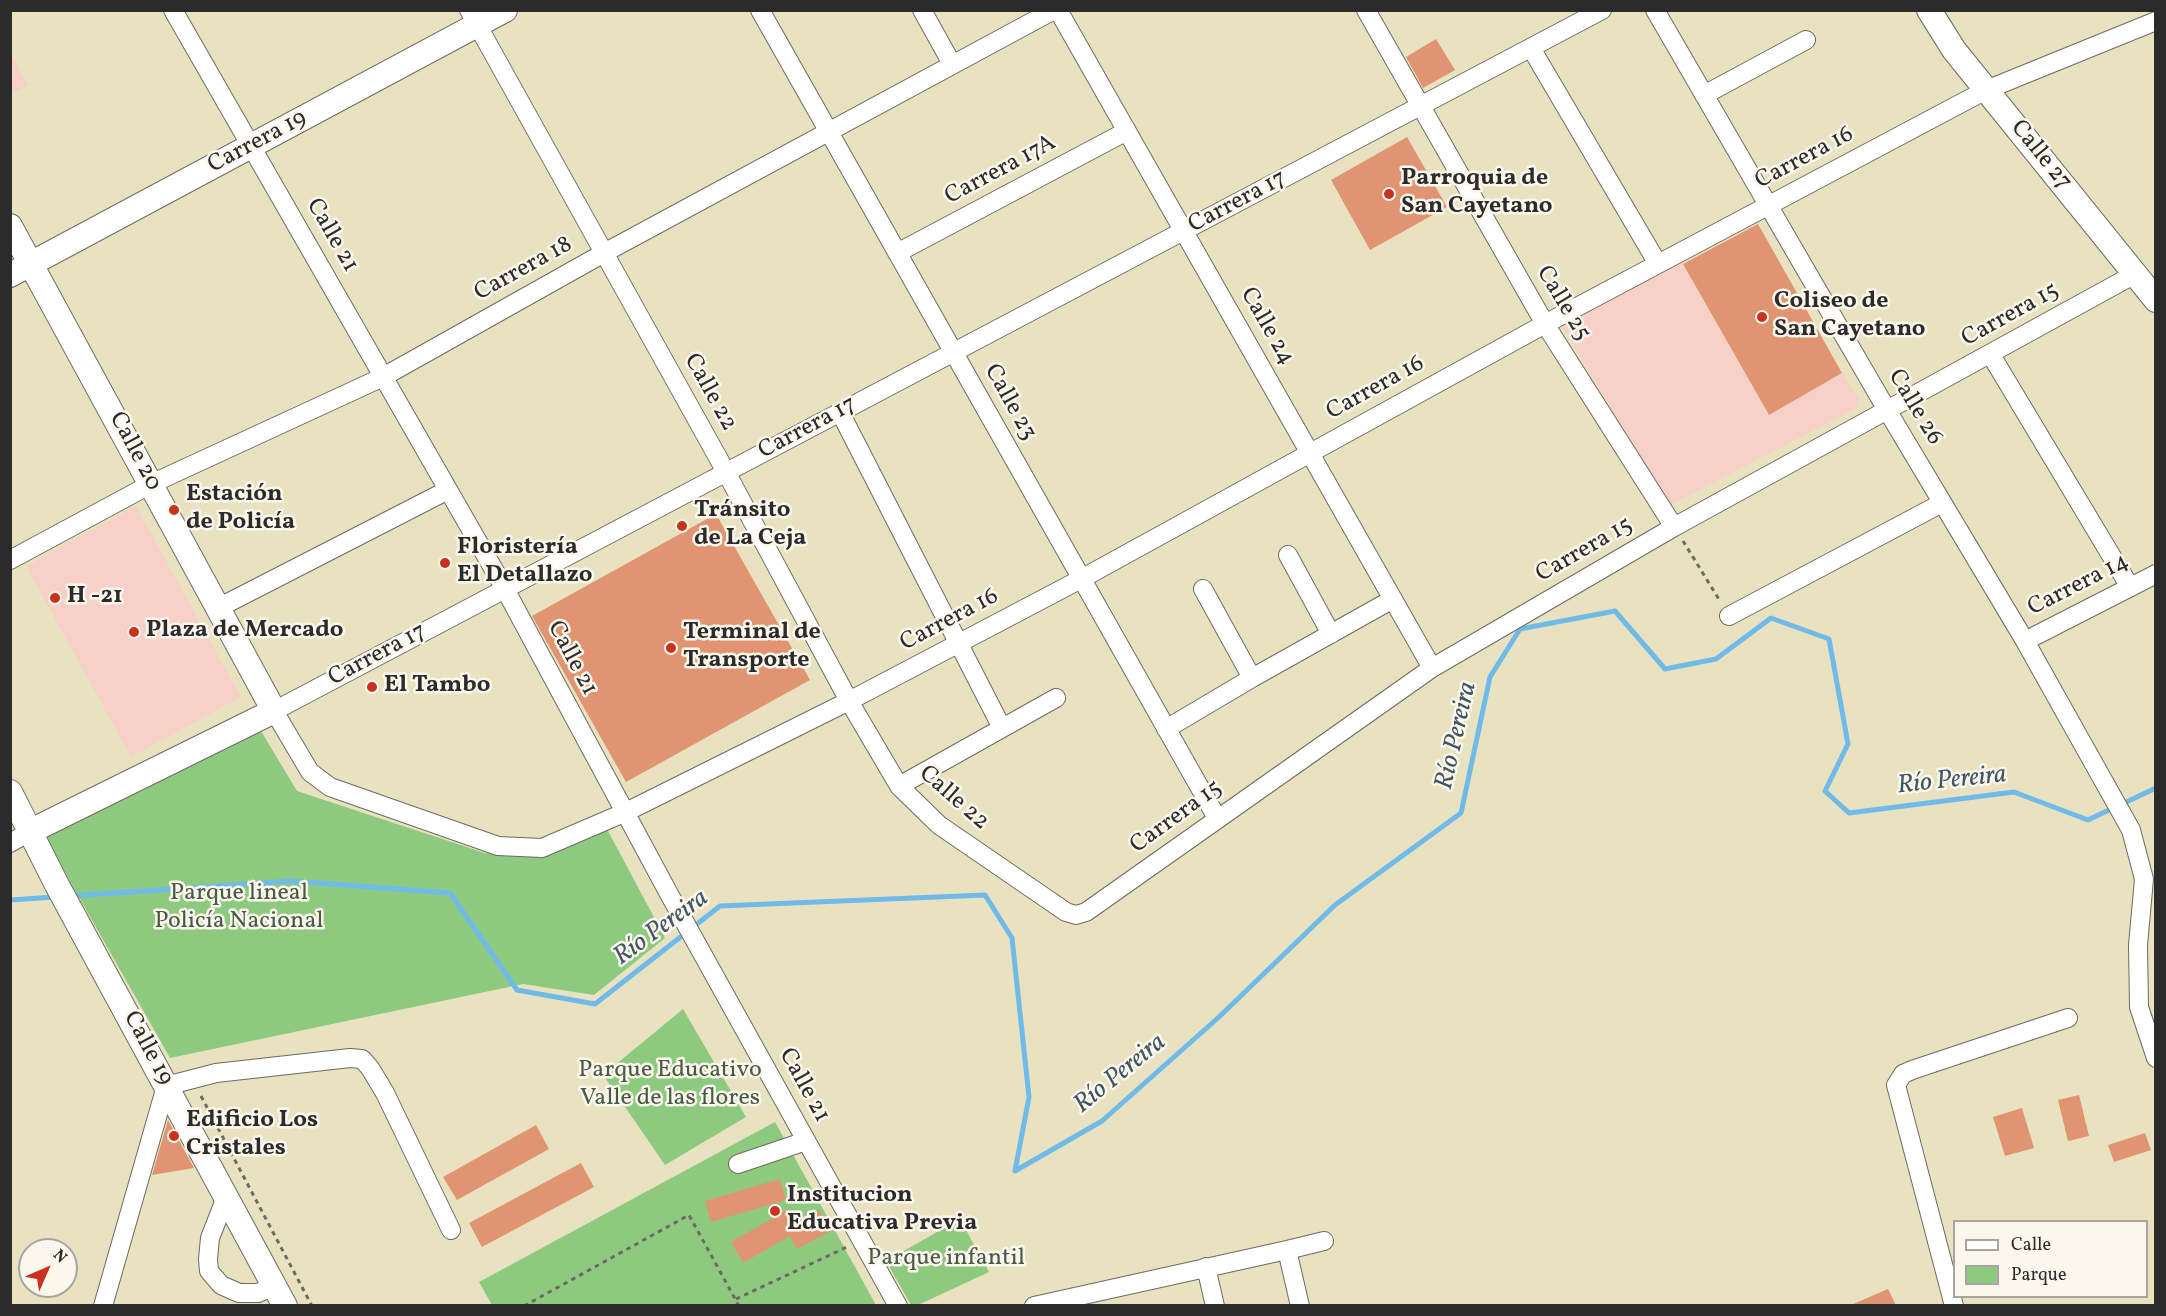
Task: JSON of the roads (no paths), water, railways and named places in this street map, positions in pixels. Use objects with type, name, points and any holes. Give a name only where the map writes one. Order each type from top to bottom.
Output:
[{"type":"main road","name":"Carrera 19","points":[[21,270],[252,146],[473,18],[505,10]]},
{"type":"main road","name":"Calle 27","points":[[1929,10],[1954,50],[2156,300]]},
{"type":"main road","name":"Calle 20","points":[[10,226],[21,270],[151,484],[274,711]]},
{"type":"main road","name":"Carrera 17","points":[[31,831],[274,711]]},
{"type":"main road","name":"Calle 19","points":[[10,792],[57,885],[279,1296]]},
{"type":"street","name":"Calle 21","points":[[173,10],[505,589],[668,892],[898,1305]]},
{"type":"street","name":"Calle 23","points":[[760,10],[1216,818]]},
{"type":"street","points":[[921,10],[952,64]]},
{"type":"street","name":"Carrera 18","points":[[10,560],[151,484],[383,377],[604,253],[1056,10]]},
{"type":"street","name":"Calle 24","points":[[1056,10],[1432,668]]},
{"type":"street","name":"Calle 25","points":[[1366,10],[1545,324],[1674,527]]},
{"type":"street","name":"Carrera 17","points":[[274,711],[1602,10]]},
{"type":"street","name":"Calle 26","points":[[1655,10],[1887,410],[2025,641],[2131,830],[2150,876]]},
{"type":"street","name":"Calle 22","points":[[473,18],[726,472],[849,701],[899,786],[939,825],[1066,912],[1076,915],[1086,912]]},
{"type":"street","name":"Carrera 16","points":[[274,711],[310,772],[330,787],[498,846],[542,848],[626,812],[958,644],[1081,579],[1545,324],[1986,90],[2156,21]]},
{"type":"street","points":[[1704,95],[1806,40]]},
{"type":"street","points":[[1531,48],[1658,264]]},
{"type":"street","name":"Carrera 17A","points":[[897,253],[1126,132]]},
{"type":"street","name":"Carrera 15","points":[[1086,912],[1216,818],[1432,668],[1674,527],[2136,274]]},
{"type":"street","points":[[1991,355],[2130,587]]},
{"type":"street","points":[[840,412],[1002,728]]},
{"type":"street","points":[[218,608],[448,490]]},
{"type":"street","points":[[1729,616],[1942,503]]},
{"type":"street","points":[[1288,555],[1331,634]]},
{"type":"street","name":"Carrera 14","points":[[2025,641],[2156,574]]},
{"type":"street","points":[[1203,589],[1252,678]]},
{"type":"street","points":[[1166,729],[1394,599]]},
{"type":"street","points":[[899,786],[1056,698]]},
{"type":"street","name":"Carrera 17","points":[[10,843],[31,831]]},
{"type":"street","points":[[2150,876],[2138,945],[2139,1007],[2156,1058]]},
{"type":"street","points":[[1954,1305],[1896,1085],[1903,1074],[1912,1070],[2068,1018]]},
{"type":"street","points":[[104,1305],[166,1086],[216,1073],[350,1058],[362,1059],[385,1093],[451,1230]]},
{"type":"street","points":[[738,1164],[806,1141]]},
{"type":"street","points":[[226,1197],[210,1238],[207,1259],[209,1271],[221,1285],[239,1293],[279,1296]]},
{"type":"street","points":[[1034,1305],[1053,1303],[1324,1241]]},
{"type":"street","points":[[1287,1250],[1300,1305]]},
{"type":"street","points":[[1206,1268],[1215,1305]]},
{"type":"waterway","name":"Río Pereira","points":[[70,896],[291,881],[450,893],[517,990],[595,1004],[720,906],[985,895],[1012,938],[1029,1097],[1015,1171],[1102,1121],[1219,1017],[1335,905],[1461,813],[1490,677],[1520,629],[1615,611],[1665,669],[1716,659],[1771,618],[1829,639],[1848,744],[1825,791],[1849,813],[2014,792],[2088,820],[2113,808]]},
{"type":"waterway","name":"Río Pereira","points":[[2122,804],[2156,788]]},
{"type":"waterway","name":"Río Pereira","points":[[10,900],[55,897]]},
{"type":"place","name":"Parroquia de San Cayetano","points":[[1389,194]]},
{"type":"place","name":"Coliseo de San Cayetano","points":[[1762,317]]},
{"type":"place","name":"Estación de Policía","points":[[174,510]]},
{"type":"place","name":"Tránsito de La Ceja","points":[[682,526]]},
{"type":"place","name":"Floristería El Detallazo","points":[[445,563]]},
{"type":"place","name":"H -21","points":[[55,598]]},
{"type":"place","name":"Plaza de Mercado","points":[[134,632]]},
{"type":"place","name":"Terminal de Transporte","points":[[671,648]]},
{"type":"place","name":"El Tambo","points":[[372,687]]},
{"type":"place","name":"Edificio Los Cristales","points":[[174,1136]]},
{"type":"place","name":"Institucion Educativa Previa","points":[[775,1211]]},
{"type":"park label","name":"Parque lineal Policía Nacional","points":[[239,909]]},
{"type":"park label","name":"Parque Educativo Valle de las flores","points":[[670,1086]]},
{"type":"park label","name":"Parque infantil","points":[[946,1260]]}]
